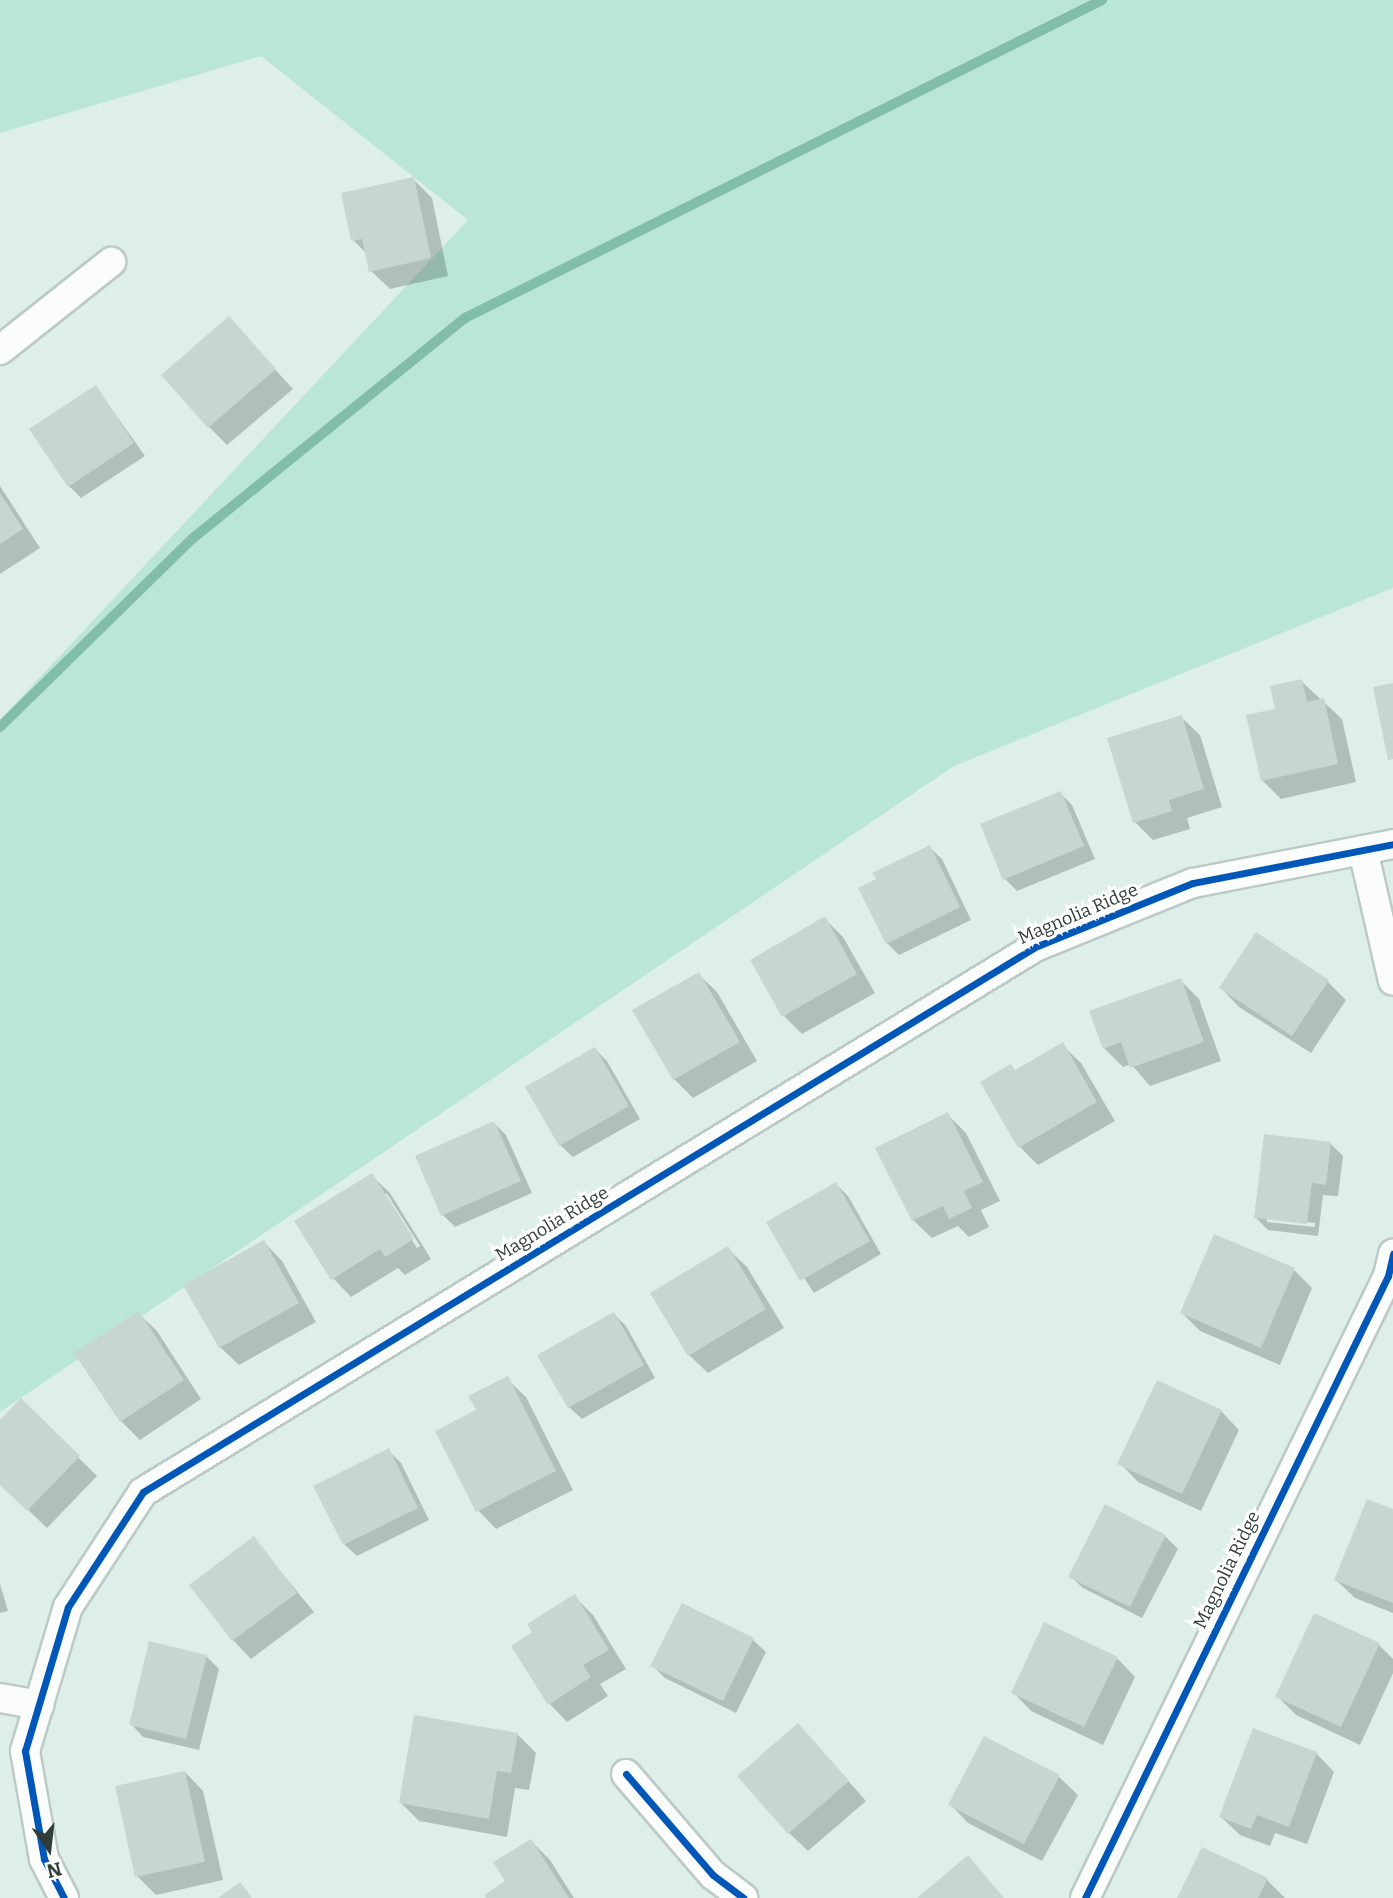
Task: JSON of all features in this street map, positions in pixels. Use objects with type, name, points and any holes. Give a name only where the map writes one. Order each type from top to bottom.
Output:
[{"type":"street","points":[[0,350],[111,262]]},
{"type":"street","name":"Magnolia Ridge","points":[[64,1898],[44,1859],[25,1751],[68,1606],[143,1492],[1035,947],[1192,883],[1393,844]]},
{"type":"street","points":[[1363,850],[1393,981]]},
{"type":"street","name":"Magnolia Ridge","points":[[1085,1898],[1388,1276],[1393,1254]]},
{"type":"street","points":[[0,1698],[39,1705]]},
{"type":"street","points":[[626,1774],[713,1875],[743,1898]]},
{"type":"green space","points":[[0,0],[1393,0],[1393,588],[954,766],[0,1412],[0,720],[468,220],[261,56],[0,133]]},
{"type":"building","points":[[414,177],[431,258],[369,272],[362,239],[351,241],[341,193]]},
{"type":"building","points":[[229,316],[276,369],[208,428],[161,375]]},
{"type":"building","points":[[96,385],[134,443],[68,487],[29,429]]},
{"type":"building","points":[[0,493],[23,529],[0,544]]},
{"type":"building","points":[[1302,679],[1307,702],[1324,698],[1338,764],[1261,781],[1246,715],[1275,709],[1270,686]]},
{"type":"building","points":[[1393,683],[1393,759],[1388,760],[1373,687]]},
{"type":"building","points":[[1182,715],[1204,789],[1169,800],[1172,811],[1133,823],[1107,738]]},
{"type":"building","points":[[1061,791],[1084,846],[1003,880],[980,824]]},
{"type":"building","points":[[930,845],[960,907],[886,944],[858,888],[876,879],[872,873]]},
{"type":"building","points":[[825,916],[857,974],[782,1017],[750,960]]},
{"type":"building","points":[[1256,932],[1329,980],[1292,1036],[1219,988]]},
{"type":"building","points":[[699,972],[740,1042],[673,1080],[632,1010]]},
{"type":"building","points":[[1181,978],[1204,1042],[1130,1068],[1121,1042],[1103,1049],[1089,1011]]},
{"type":"building","points":[[1063,1042],[1097,1102],[1018,1148],[980,1082],[1011,1064],[1015,1070]]},
{"type":"building","points":[[595,1047],[629,1106],[559,1146],[525,1087]]},
{"type":"building","points":[[948,1112],[983,1182],[964,1191],[972,1208],[949,1219],[943,1206],[912,1221],[875,1148]]},
{"type":"building","points":[[494,1121],[521,1181],[441,1216],[415,1156]]},
{"type":"building","points":[[1264,1134],[1331,1142],[1326,1185],[1312,1183],[1307,1224],[1254,1218]]},
{"type":"building","points":[[372,1173],[414,1239],[385,1257],[380,1249],[331,1280],[294,1221]]},
{"type":"building","points":[[836,1182],[870,1241],[800,1281],[766,1222]]},
{"type":"building","points":[[1214,1234],[1295,1268],[1261,1348],[1180,1313]]},
{"type":"building","points":[[264,1240],[299,1303],[219,1348],[183,1285]]},
{"type":"building","points":[[728,1246],[766,1309],[688,1356],[650,1293]]},
{"type":"building","points":[[139,1311],[184,1380],[120,1422],[74,1353]]},
{"type":"building","points":[[614,1312],[644,1365],[568,1408],[537,1355]]},
{"type":"building","points":[[508,1376],[556,1471],[476,1512],[435,1431],[476,1410],[468,1396]]},
{"type":"building","points":[[1157,1380],[1222,1410],[1182,1494],[1117,1464]]},
{"type":"building","points":[[21,1398],[80,1456],[27,1511],[0,1485],[0,1420]]},
{"type":"building","points":[[389,1448],[418,1508],[343,1545],[313,1486]]},
{"type":"building","points":[[1367,1499],[1393,1509],[1393,1603],[1334,1580]]},
{"type":"building","points":[[1105,1504],[1166,1535],[1130,1607],[1068,1577]]},
{"type":"building","points":[[254,1536],[297,1593],[232,1641],[189,1585]]},
{"type":"building","points":[[575,1594],[609,1650],[583,1665],[591,1677],[548,1705],[511,1646],[532,1632],[527,1624]]},
{"type":"building","points":[[682,1603],[754,1638],[723,1701],[650,1666]]},
{"type":"building","points":[[1314,1613],[1380,1643],[1341,1727],[1275,1697]]},
{"type":"building","points":[[1044,1622],[1118,1657],[1084,1727],[1011,1693]]},
{"type":"building","points":[[149,1641],[207,1655],[186,1739],[129,1725]]},
{"type":"building","points":[[414,1715],[518,1733],[511,1773],[497,1771],[489,1819],[399,1803]]},
{"type":"building","points":[[798,1723],[849,1781],[788,1834],[737,1776]]},
{"type":"building","points":[[1253,1728],[1317,1752],[1289,1827],[1257,1815],[1251,1829],[1219,1817]]},
{"type":"building","points":[[984,1736],[1060,1775],[1024,1844],[948,1805]]},
{"type":"building","points":[[185,1771],[205,1862],[135,1877],[115,1786]]},
{"type":"building","points":[[531,1839],[569,1898],[486,1898],[484,1895],[505,1881],[493,1862]]},
{"type":"building","points":[[1202,1847],[1268,1878],[1258,1898],[1177,1898]]},
{"type":"building","points":[[968,1855],[1004,1898],[917,1898]]},
{"type":"building","points":[[240,1882],[252,1898],[218,1898]]},
{"type":"waterway","points":[[0,727],[192,539],[465,318],[1102,0]]},
{"type":"cycle path","points":[[64,1898],[44,1859],[25,1751],[68,1607],[143,1492],[1035,947],[1193,883],[1393,844]]},
{"type":"cycle path","points":[[1085,1898],[1388,1276],[1393,1254]]},
{"type":"cycle path","points":[[626,1774],[713,1875],[743,1898]]}]
